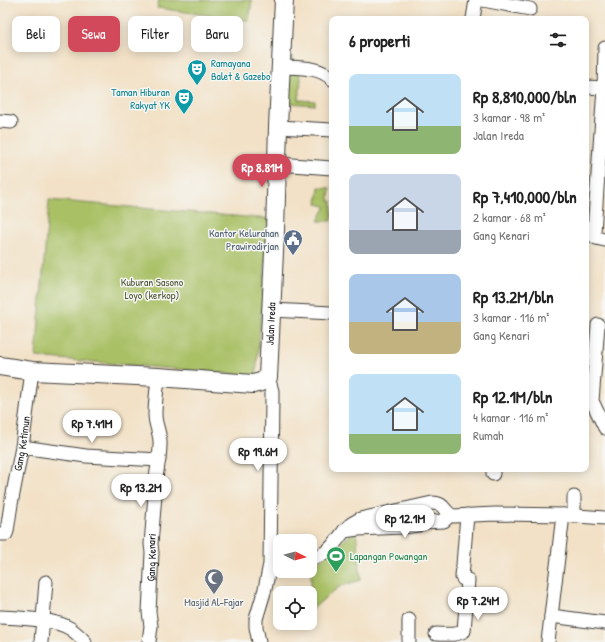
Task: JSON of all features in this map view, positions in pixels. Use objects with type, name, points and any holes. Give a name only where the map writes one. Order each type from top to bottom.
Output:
[{"type":"street","name":"Jalan Ireda","points":[[268,377],[284,0]]},
{"type":"street","points":[[473,16],[476,0]]},
{"type":"street","points":[[483,0],[530,9]]},
{"type":"street","points":[[605,51],[604,88],[594,232],[594,236],[596,238],[605,240]]},
{"type":"street","points":[[281,67],[306,68],[317,70],[329,76]]},
{"type":"street","points":[[589,87],[604,88]]},
{"type":"street","points":[[278,126],[329,130]]},
{"type":"street","points":[[278,164],[329,168]]},
{"type":"street","points":[[271,310],[329,313]]},
{"type":"street","points":[[596,325],[589,401],[605,428]]},
{"type":"street","points":[[0,366],[32,371],[158,377],[253,384],[261,382],[268,377],[272,392],[274,534]]},
{"type":"street","name":"Gang Ketimun","points":[[0,534],[6,534],[7,532],[22,448],[32,371]]},
{"type":"street","name":"Gang Kenari","points":[[149,642],[151,626],[149,612],[152,553],[151,544],[155,495],[154,489],[159,460],[160,443],[155,416],[158,377]]},
{"type":"street","points":[[22,448],[86,456],[159,460]]},
{"type":"street","points":[[548,642],[568,516],[574,497]]},
{"type":"street","points":[[317,557],[332,547],[350,524],[360,519],[432,503],[441,505],[450,515]]},
{"type":"street","points":[[450,515],[496,514],[605,518]]},
{"type":"street","points":[[344,531],[413,526],[424,522],[444,521],[450,515]]},
{"type":"street","points":[[436,634],[456,638],[464,631],[468,580],[463,579],[462,577],[467,515]]},
{"type":"street","points":[[259,642],[256,620],[273,568]]},
{"type":"street","points":[[41,642],[46,582]]},
{"type":"street","points":[[551,616],[605,623]]},
{"type":"street","points":[[0,617],[58,623],[70,629],[85,642]]},
{"type":"street","points":[[409,620],[409,642]]},
{"type":"green space","points":[[159,0],[252,0],[249,21],[243,20],[243,16],[214,16],[157,8]]},
{"type":"green space","points":[[290,53],[301,78],[299,100],[315,101],[315,105],[289,103]]},
{"type":"green space","points":[[319,187],[329,188],[329,221],[318,221],[326,206],[317,204]]},
{"type":"green space","name":"Kuburan Sasono Loyo (kerkop)","points":[[49,200],[269,219],[256,376],[36,357]]},
{"type":"green space","name":"Lapangan Powangan","points":[[356,530],[361,580],[341,586],[317,605],[317,586],[311,586],[311,578],[317,578],[317,562]]},
{"type":"place","name":"Ramayana Balet & Gazebo","points":[[197,86]]},
{"type":"place","name":"Taman Hiburan Rakyat YK","points":[[184,115]]},
{"type":"place","name":"Kantor Kelurahan Prawirodirjan","points":[[293,256]]},
{"type":"place","name":"Lapangan Powangan","points":[[336,573]]},
{"type":"place","name":"Masjid Al-Fajar","points":[[214,595]]}]
